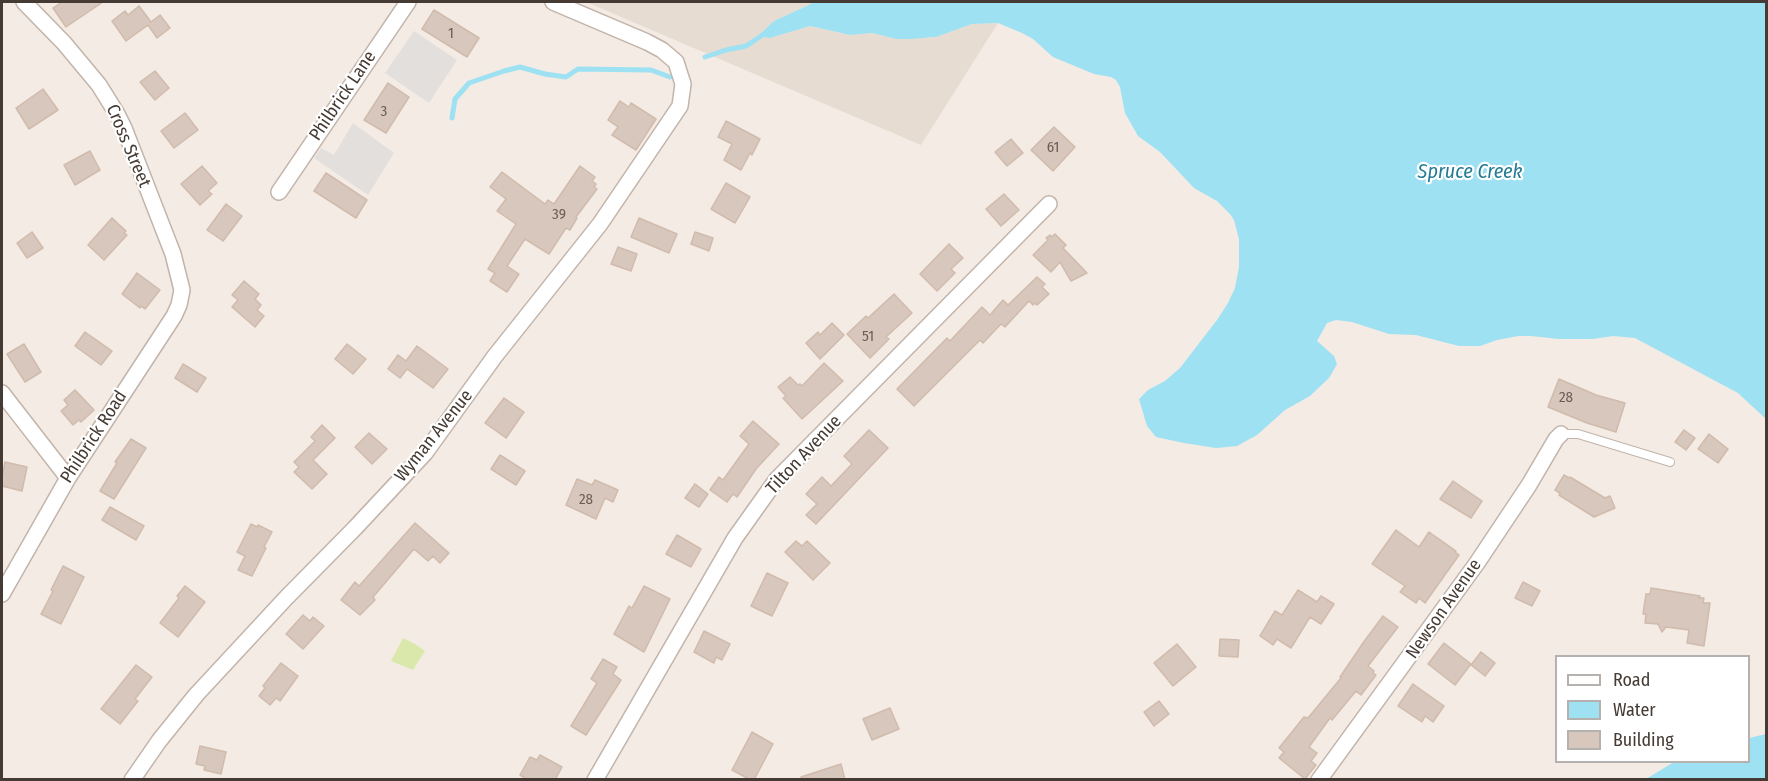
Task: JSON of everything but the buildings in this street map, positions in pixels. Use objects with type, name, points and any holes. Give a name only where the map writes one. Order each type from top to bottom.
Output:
[{"type":"street","name":"Cross Street","points":[[24,2],[51,29],[99,85],[117,114],[173,254],[180,279]]},
{"type":"street","name":"Philbrick Lane","points":[[279,192],[408,2]]},
{"type":"street","name":"Wyman Avenue","points":[[132,780],[159,741],[196,695],[425,453],[495,356],[600,224],[680,106],[683,84],[676,62],[662,50],[553,2]]},
{"type":"street","name":"Tilton Avenue","points":[[595,780],[735,538],[777,479],[1049,204]]},
{"type":"street","name":"Philbrick Road","points":[[2,594],[68,478],[174,316],[182,290],[180,279]]},
{"type":"street","points":[[2,393],[68,478]]},
{"type":"street","name":"Newson Avenue","points":[[1319,780],[1471,572],[1561,434]]},
{"type":"lane","points":[[1561,434],[1578,434],[1670,462]]},
{"type":"shaded area","points":[[586,2],[815,2],[774,21],[760,34],[770,38],[810,26],[850,35],[872,33],[889,37],[926,38],[936,37],[972,24],[998,23],[921,145]]},
{"type":"shaded area","points":[[414,31],[457,60],[429,103],[385,73]]},
{"type":"shaded area","points":[[353,123],[394,153],[368,195],[314,158],[321,148],[334,155]]},
{"type":"green space","points":[[403,638],[425,651],[413,670],[391,661]]},
{"type":"water","name":"Spruce Creek","points":[[815,2],[1766,2],[1766,419],[1738,393],[1635,338],[1613,336],[1593,339],[1559,339],[1518,336],[1480,346],[1459,346],[1416,335],[1389,334],[1352,322],[1336,320],[1327,323],[1317,341],[1334,356],[1337,364],[1329,378],[1310,396],[1285,410],[1257,435],[1237,446],[1216,448],[1156,437],[1147,426],[1139,399],[1180,368],[1228,303],[1235,288],[1239,267],[1239,239],[1230,214],[1217,201],[1194,188],[1160,152],[1138,136],[1125,113],[1120,87],[1111,77],[1094,74],[1053,57],[1033,39],[998,23],[972,24],[936,37],[910,39],[897,39],[872,33],[850,35],[810,26],[770,38],[760,34],[774,21]]},
{"type":"water","points":[[1766,734],[1766,779],[1646,779],[1672,763],[1750,763],[1750,738]]},
{"type":"waterway","points":[[705,57],[746,46],[767,32]]},
{"type":"waterway","points":[[452,118],[455,99],[469,83],[520,67],[566,77],[578,69],[651,70],[670,77]]}]
